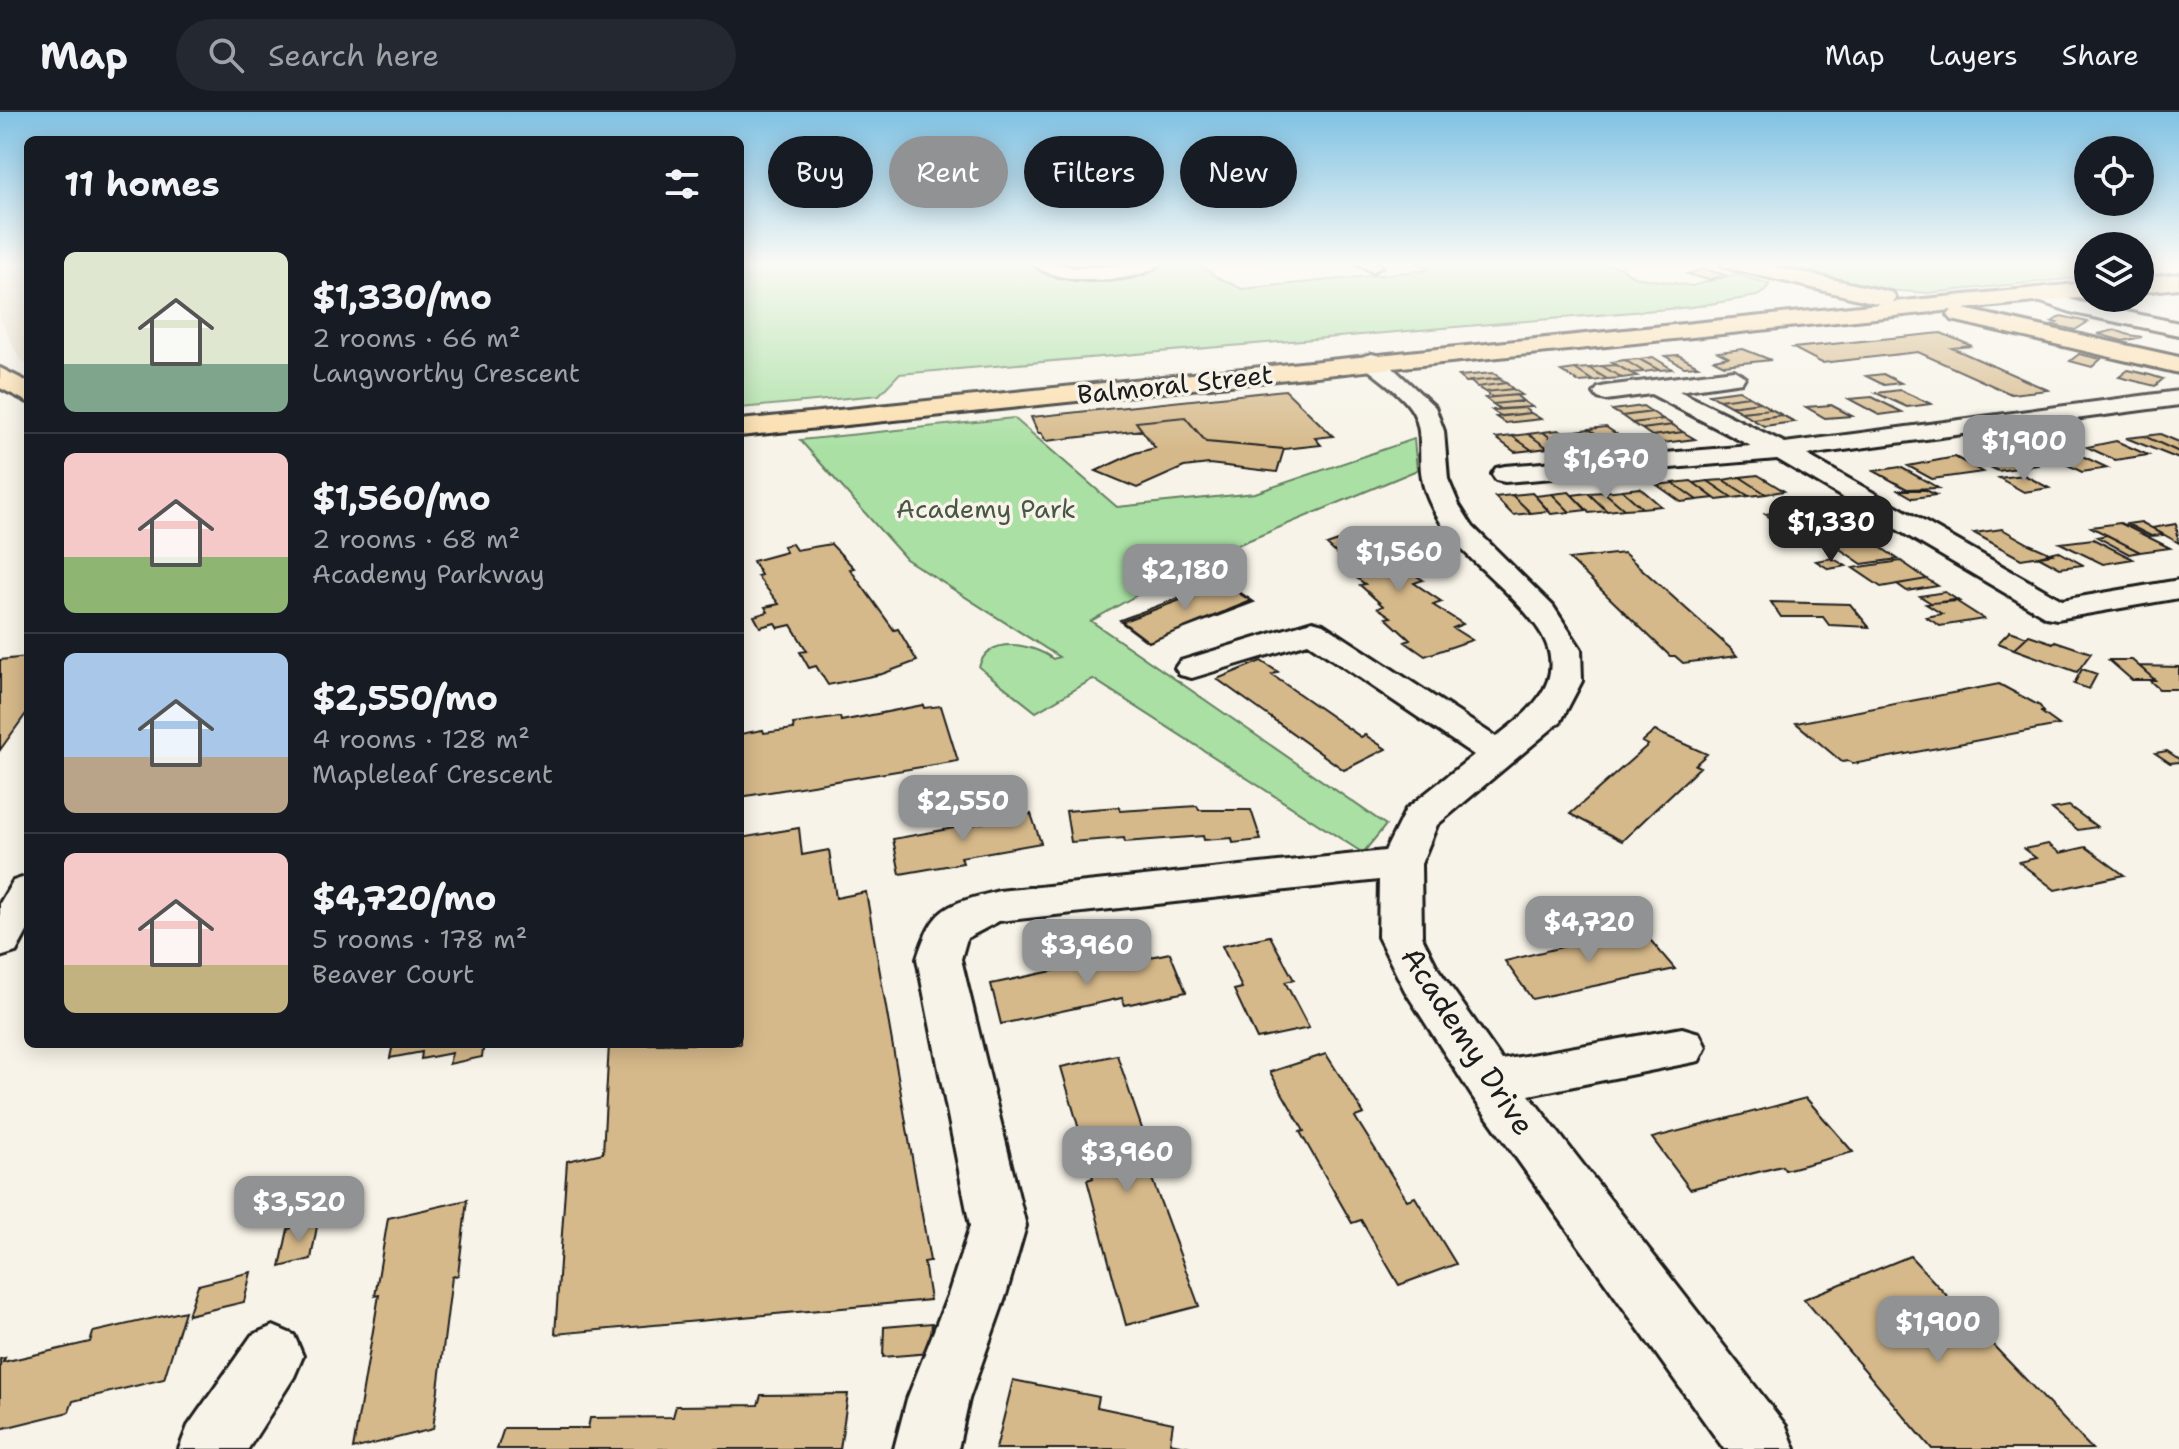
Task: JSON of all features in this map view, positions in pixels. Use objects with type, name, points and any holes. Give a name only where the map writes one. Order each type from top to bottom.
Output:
[{"type":"main road","points":[[1679,330],[1700,325]]},
{"type":"main road","name":"Balmoral Street","points":[[744,428],[1728,325]]},
{"type":"main road","points":[[2006,325],[2179,365]]},
{"type":"main road","points":[[0,376],[24,391]]},
{"type":"street","name":"Academy Drive","points":[[1372,361],[1423,407],[1432,431],[1435,479],[1445,505],[1462,532],[1542,613],[1565,649],[1565,681],[1548,713],[1420,818],[1400,864],[1400,937],[1421,979],[1490,1082],[1763,1449]]},
{"type":"street","points":[[1606,393],[1734,377]]},
{"type":"street","points":[[1654,387],[1781,451],[2057,610],[2179,589]]},
{"type":"street","points":[[1505,474],[1781,451],[2179,398]]},
{"type":"street","points":[[1192,668],[1312,631],[1497,754]]},
{"type":"street","points":[[926,1449],[938,1399],[977,1295],[998,1226],[939,959],[948,929],[977,912],[999,906],[1400,864]]},
{"type":"street","points":[[0,939],[24,898]]},
{"type":"street","points":[[1490,1082],[1682,1047]]},
{"type":"street","points":[[211,1449],[273,1356]]},
{"type":"shaded area","points":[[4,325],[24,325],[24,362],[19,358]]},
{"type":"green space","points":[[744,325],[1474,325],[899,374],[879,395],[744,408]]},
{"type":"green space","name":"Academy Park","points":[[1014,418],[1117,507],[1255,493],[1414,439],[1417,470],[1192,564],[1091,621],[1386,825],[1363,853],[1093,679],[1036,712],[979,667],[984,657],[1001,646],[1023,646],[1053,659],[1059,657],[906,559],[800,440]]},
{"type":"building","points":[[2055,325],[2082,325],[2075,330]]},
{"type":"building","points":[[2115,330],[2142,337],[2123,341],[2098,334]]},
{"type":"building","points":[[1941,333],[1972,346],[1952,348],[2048,390],[2011,394],[1918,352],[1822,363],[1793,348]]},
{"type":"building","points":[[1743,349],[1771,360],[1724,365],[1714,360],[1728,357],[1718,352]]},
{"type":"building","points":[[2079,354],[2101,359],[2092,367],[2070,361]]},
{"type":"building","points":[[1678,355],[1698,366],[1684,367],[1665,356]]},
{"type":"building","points":[[1653,357],[1672,369],[1659,370],[1639,359]]},
{"type":"building","points":[[1639,359],[1659,370],[1644,372],[1625,360]]},
{"type":"building","points":[[1625,360],[1644,372],[1631,373],[1611,362]]},
{"type":"building","points":[[1616,365],[1637,376],[1622,378],[1602,366]]},
{"type":"building","points":[[1602,366],[1622,378],[1607,379],[1589,368]]},
{"type":"building","points":[[1589,368],[1607,379],[1593,381],[1575,369]]},
{"type":"building","points":[[1575,369],[1593,381],[1579,382],[1561,371]]},
{"type":"building","points":[[2128,370],[2163,379],[2155,386],[2119,377]]},
{"type":"building","points":[[1493,373],[1501,378],[1466,382],[1459,376]]},
{"type":"building","points":[[1883,374],[1901,383],[1884,385],[1866,376]]},
{"type":"building","points":[[1499,379],[1506,383],[1477,387],[1470,381]]},
{"type":"building","points":[[1506,383],[1513,389],[1485,392],[1477,387]]},
{"type":"building","points":[[1513,389],[1522,395],[1492,397],[1485,392]]},
{"type":"building","points":[[1285,390],[1333,436],[1315,438],[1321,445],[1284,449],[1206,442],[1185,417],[1136,422],[1142,430],[1046,441],[1038,433],[1031,417]]},
{"type":"building","points":[[1739,390],[1749,396],[1719,400],[1709,394]]},
{"type":"building","points":[[1900,390],[1931,404],[1907,407],[1876,393]]},
{"type":"building","points":[[1516,395],[1523,401],[1493,404],[1485,398]]},
{"type":"building","points":[[1749,396],[1760,402],[1730,406],[1719,400]]},
{"type":"building","points":[[1872,397],[1902,412],[1879,415],[1849,399]]},
{"type":"building","points":[[1523,401],[1532,407],[1500,409],[1493,404]]},
{"type":"building","points":[[1760,402],[1771,409],[1741,412],[1730,406]]},
{"type":"building","points":[[1831,405],[1852,416],[1825,418],[1806,407]]},
{"type":"building","points":[[1643,406],[1652,412],[1622,416],[1612,410]]},
{"type":"building","points":[[1524,408],[1531,413],[1500,416],[1492,410]]},
{"type":"building","points":[[1771,409],[1782,415],[1752,419],[1741,412]]},
{"type":"building","points":[[1652,412],[1663,419],[1632,423],[1622,416]]},
{"type":"building","points":[[1531,413],[1541,419],[1505,423],[1496,417]]},
{"type":"building","points":[[1782,415],[1795,422],[1764,426],[1752,419]]},
{"type":"building","points":[[1185,417],[1206,442],[1284,449],[1277,472],[1209,464],[1184,467],[1137,488],[1096,471],[1135,453],[1155,448],[1136,422]]},
{"type":"building","points":[[1663,419],[1673,425],[1642,429],[1632,423]]},
{"type":"building","points":[[1673,425],[1683,432],[1652,436],[1642,429]]},
{"type":"building","points":[[1606,427],[1627,441],[1610,443],[1589,429]]},
{"type":"building","points":[[1589,429],[1610,443],[1596,445],[1575,431]]},
{"type":"building","points":[[1559,430],[1577,445],[1562,447],[1543,432]]},
{"type":"building","points":[[1575,431],[1596,445],[1580,447],[1561,432]]},
{"type":"building","points":[[1543,432],[1562,447],[1548,448],[1528,434]]},
{"type":"building","points":[[1683,432],[1695,439],[1663,443],[1652,436]]},
{"type":"building","points":[[1528,434],[1548,448],[1532,450],[1512,436]]},
{"type":"building","points":[[2160,434],[2179,442],[2179,452],[2144,436]]},
{"type":"building","points":[[1512,436],[1532,450],[1515,452],[1496,438]]},
{"type":"building","points":[[2144,436],[2179,452],[2179,459],[2126,438]]},
{"type":"building","points":[[2116,441],[2148,455],[2115,460],[2087,447]]},
{"type":"building","points":[[2065,448],[2108,468],[2082,472],[2035,449]]},
{"type":"building","points":[[2035,449],[2058,460],[2045,462],[2023,450]]},
{"type":"building","points":[[2012,453],[2037,465],[1998,471],[1973,458]]},
{"type":"building","points":[[1955,457],[1983,472],[1932,479],[1908,466]]},
{"type":"building","points":[[1900,467],[1938,488],[1907,489],[1874,471]]},
{"type":"building","points":[[1758,475],[1784,491],[1766,494],[1740,477]]},
{"type":"building","points":[[2024,475],[2049,488],[2024,492],[1999,478]]},
{"type":"building","points":[[1740,477],[1766,494],[1749,496],[1723,480]]},
{"type":"building","points":[[1723,480],[1749,496],[1733,498],[1708,481]]},
{"type":"building","points":[[1691,481],[1714,498],[1697,500],[1673,483]]},
{"type":"building","points":[[1708,481],[1733,498],[1717,500],[1694,483]]},
{"type":"building","points":[[1673,483],[1697,500],[1681,502],[1657,485]]},
{"type":"building","points":[[1640,488],[1661,506],[1642,508],[1622,490]]},
{"type":"building","points":[[1622,490],[1642,508],[1624,509],[1604,492]]},
{"type":"building","points":[[1899,490],[1926,490],[1936,495],[1913,498]]},
{"type":"building","points":[[1569,492],[1587,510],[1570,512],[1552,494]]},
{"type":"building","points":[[1604,492],[1624,509],[1607,511],[1588,493]]},
{"type":"building","points":[[1532,493],[1549,511],[1531,513],[1512,495]]},
{"type":"building","points":[[1588,493],[1607,511],[1589,513],[1572,495]]},
{"type":"building","points":[[1552,494],[1570,512],[1551,514],[1535,496]]},
{"type":"building","points":[[1512,495],[1531,513],[1513,515],[1495,497]]},
{"type":"building","points":[[1811,507],[1834,523],[1789,530],[1765,514]]},
{"type":"building","points":[[2141,522],[2163,535],[2151,536],[2127,524]]},
{"type":"building","points":[[1834,523],[1843,529],[1813,533],[1804,527]]},
{"type":"building","points":[[2120,523],[2170,548],[2140,552],[2091,527]]},
{"type":"building","points":[[2176,524],[2179,543],[2152,528]]},
{"type":"building","points":[[1372,529],[1388,540],[1379,543],[1405,560],[1396,563],[1423,580],[1414,583],[1442,602],[1433,605],[1463,624],[1453,628],[1472,640],[1425,656],[1405,642],[1410,640],[1386,618],[1391,617],[1378,608],[1383,606],[1360,585],[1365,584],[1351,574],[1355,573],[1327,545]]},
{"type":"building","points":[[2002,529],[2052,554],[2021,559],[1974,533]]},
{"type":"building","points":[[2107,535],[2140,552],[2129,554],[2097,537]]},
{"type":"building","points":[[1858,537],[1898,559],[1862,564],[1828,541]]},
{"type":"building","points":[[2093,539],[2133,559],[2103,564],[2060,543]]},
{"type":"building","points":[[792,544],[796,550],[831,544],[854,568],[850,569],[894,630],[898,629],[917,661],[882,674],[828,685],[816,666],[809,668],[800,652],[807,651],[791,625],[778,628],[775,623],[760,627],[754,616],[768,612],[765,607],[779,604],[757,576],[761,575],[753,561],[786,552],[783,546]]},
{"type":"building","points":[[2058,551],[2083,565],[2060,568],[2038,556]]},
{"type":"building","points":[[1624,553],[1737,656],[1683,663],[1670,656],[1569,559]]},
{"type":"building","points":[[1832,558],[1846,566],[1829,569],[1816,561]]},
{"type":"building","points":[[1901,561],[1927,579],[1881,587],[1853,568]]},
{"type":"building","points":[[1927,579],[1938,586],[1907,591],[1897,584]]},
{"type":"building","points":[[1221,582],[1251,601],[1149,642],[1120,620]]},
{"type":"building","points":[[1226,583],[1254,602],[1148,642],[1121,622]]},
{"type":"building","points":[[1945,592],[1959,601],[1931,603],[1920,596]]},
{"type":"building","points":[[1954,600],[1984,619],[1940,626],[1926,617],[1942,614],[1926,604]]},
{"type":"building","points":[[1771,602],[1850,604],[1869,627],[1829,625],[1823,617],[1781,617]]},
{"type":"building","points":[[2010,631],[2027,637],[2014,649],[1998,643]]},
{"type":"building","points":[[2029,635],[2091,653],[2077,672],[2014,649]]},
{"type":"building","points":[[24,657],[24,717],[0,750],[0,660]]},
{"type":"building","points":[[2109,660],[2132,660],[2155,680],[2132,680]]},
{"type":"building","points":[[1261,661],[1278,672],[1272,675],[1361,737],[1365,735],[1386,749],[1344,770],[1217,679]]},
{"type":"building","points":[[2139,666],[2179,667],[2179,689],[2159,689],[2149,680],[2155,680]]},
{"type":"building","points":[[2082,669],[2097,674],[2089,689],[2074,684]]},
{"type":"building","points":[[1999,684],[2040,706],[2044,712],[2041,712],[2059,725],[1853,764],[1842,762],[1796,723]]},
{"type":"building","points":[[923,705],[924,708],[941,706],[958,761],[744,796],[744,733],[794,729],[793,724],[840,717],[841,721]]},
{"type":"building","points":[[1655,731],[1707,754],[1695,765],[1700,767],[1622,841],[1570,814],[1648,745],[1642,742]]},
{"type":"building","points":[[2167,751],[2179,762],[2170,763],[2155,753]]},
{"type":"building","points":[[1197,806],[1199,810],[1251,810],[1261,840],[1233,843],[1232,838],[1204,840],[1203,836],[1125,842],[1124,838],[1071,842],[1066,811],[1119,807],[1120,811]]},
{"type":"building","points":[[2069,806],[2097,827],[2078,830],[2052,809]]},
{"type":"building","points":[[1031,814],[1041,843],[961,857],[963,863],[900,874],[893,839]]},
{"type":"building","points":[[799,828],[802,855],[829,850],[836,898],[866,892],[930,1261],[924,1262],[930,1300],[555,1334],[567,1161],[603,1153],[609,1048],[744,1048],[744,837]]},
{"type":"building","points":[[2048,844],[2060,853],[2086,847],[2124,875],[2055,890],[2019,862],[2036,858],[2024,849]]},
{"type":"building","points":[[1640,928],[1675,969],[1532,999],[1505,961]]},
{"type":"building","points":[[1270,936],[1294,980],[1285,982],[1309,1028],[1257,1039],[1234,990],[1242,988],[1222,946]]},
{"type":"building","points":[[1170,953],[1186,992],[1125,1005],[1122,998],[1001,1024],[991,984],[1109,959],[1111,965]]},
{"type":"building","points":[[392,1048],[483,1048],[482,1057],[449,1064],[452,1053],[421,1059],[422,1052],[390,1058]]},
{"type":"building","points":[[1326,1054],[1364,1114],[1355,1117],[1407,1200],[1415,1197],[1456,1264],[1399,1285],[1361,1220],[1352,1223],[1270,1072]]},
{"type":"building","points":[[1117,1055],[1155,1167],[1148,1168],[1199,1306],[1126,1325],[1087,1180],[1093,1178],[1061,1067]]},
{"type":"building","points":[[1806,1098],[1853,1152],[1785,1170],[1782,1166],[1690,1189],[1652,1138]]},
{"type":"building","points":[[467,1200],[458,1275],[452,1277],[433,1429],[353,1449],[379,1295],[375,1296],[388,1218]]},
{"type":"building","points":[[318,1221],[311,1259],[280,1267],[288,1229]]},
{"type":"building","points":[[1910,1256],[2092,1449],[1932,1449],[1804,1299]]},
{"type":"building","points":[[251,1272],[244,1302],[188,1315],[198,1285]]},
{"type":"building","points":[[185,1311],[164,1379],[73,1401],[69,1412],[0,1429],[0,1359],[5,1358],[3,1362],[90,1342],[93,1332]]},
{"type":"building","points":[[932,1323],[930,1353],[883,1357],[884,1327]]},
{"type":"building","points":[[1013,1380],[1099,1397],[1097,1407],[1173,1423],[1170,1443],[1201,1449],[996,1449]]},
{"type":"building","points":[[848,1394],[840,1449],[497,1449],[504,1428],[588,1428],[590,1418],[673,1417],[676,1406],[758,1405],[761,1395]]}]
